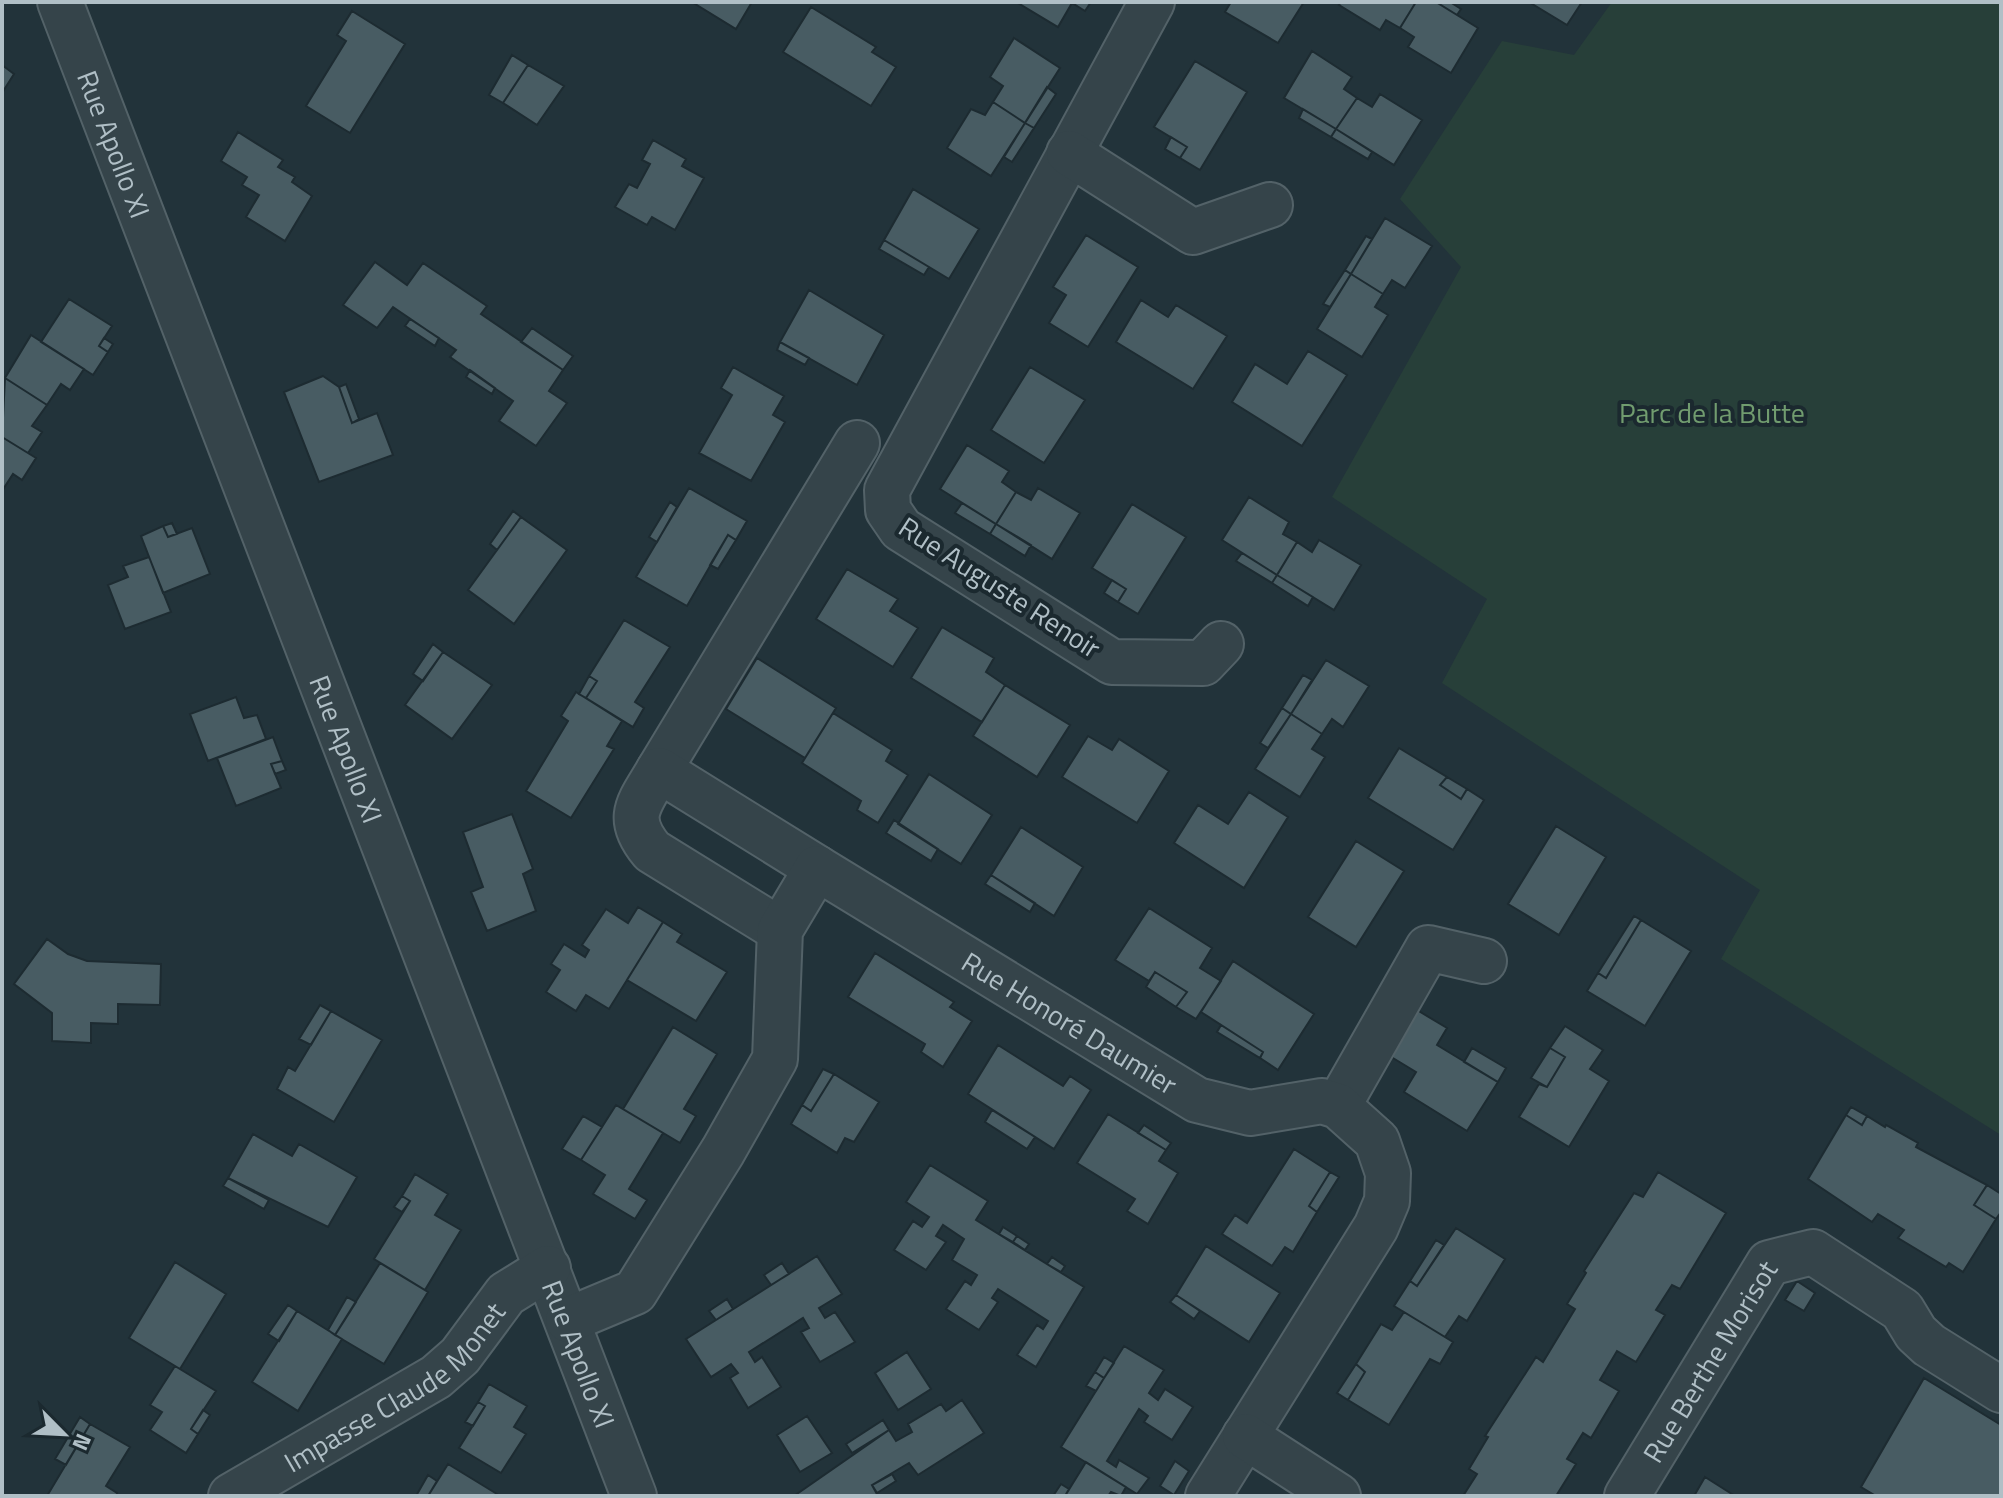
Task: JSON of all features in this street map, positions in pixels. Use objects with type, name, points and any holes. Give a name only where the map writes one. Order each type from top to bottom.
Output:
[{"type":"street","name":"Rue Apollo XI","points":[[60,2],[634,1496]]},
{"type":"street","name":"Rue Auguste Renoir","points":[[1152,2],[887,490],[888,510],[901,529],[1112,662],[1203,663],[1221,644]]},
{"type":"street","points":[[1069,153],[1193,232],[1270,205]]},
{"type":"street","points":[[780,930],[652,851],[637,832],[636,809],[857,443]]},
{"type":"street","name":"Rue Honoré Daumier","points":[[659,770],[1197,1100],[1250,1113],[1322,1101],[1338,1106]]},
{"type":"street","points":[[568,1320],[635,1292],[723,1151],[775,1059],[780,930],[817,868]]},
{"type":"street","points":[[1208,1496],[1376,1227],[1387,1201],[1388,1173],[1377,1141],[1338,1106],[1428,948],[1484,961]]},
{"type":"street","name":"Rue Berthe Morisot","points":[[1627,1496],[1769,1263],[1790,1255],[1813,1252],[1902,1310],[1916,1333],[1929,1345],[2001,1390]]},
{"type":"street","name":"Impasse Claude Monet","points":[[231,1496],[436,1377],[460,1356],[506,1294],[548,1268]]},
{"type":"street","points":[[1245,1436],[1338,1496]]},
{"type":"green space","name":"Parc de la Butte","points":[[1612,2],[2001,2],[2001,1135],[1721,959],[1760,890],[1442,683],[1487,599],[1332,497],[1461,267],[1400,199],[1502,41],[1574,55]]},
{"type":"building","points":[[692,2],[752,2],[736,29]]},
{"type":"building","points":[[1091,2],[1085,11],[1072,3],[1058,27],[1018,3]]},
{"type":"building","points":[[1231,2],[1304,2],[1278,43],[1225,12]]},
{"type":"building","points":[[1341,2],[1416,2],[1400,28],[1386,20],[1380,30],[1339,5]]},
{"type":"building","points":[[1416,2],[1436,2],[1478,28],[1451,73],[1408,47],[1414,37],[1400,28]]},
{"type":"building","points":[[1436,2],[1450,2],[1461,9],[1457,15]]},
{"type":"building","points":[[1529,2],[1582,2],[1567,25]]},
{"type":"building","points":[[811,7],[876,47],[872,52],[896,67],[871,106],[783,52]]},
{"type":"building","points":[[352,11],[405,44],[350,133],[306,106],[346,41],[337,35]]},
{"type":"building","points":[[1014,38],[1060,68],[1025,123],[993,102],[1003,86],[990,77]]},
{"type":"building","points":[[1312,51],[1352,77],[1344,89],[1357,98],[1336,129],[1284,98]]},
{"type":"building","points":[[512,55],[528,65],[503,103],[489,95]]},
{"type":"building","points":[[1195,61],[1247,92],[1200,170],[1180,158],[1187,147],[1154,127]]},
{"type":"building","points":[[2,65],[14,74],[2,93]]},
{"type":"building","points":[[528,65],[564,86],[537,125],[503,103]]},
{"type":"building","points":[[1047,87],[1056,94],[1034,128],[1025,123]]},
{"type":"building","points":[[1380,94],[1422,120],[1394,165],[1336,129],[1357,98],[1372,107]]},
{"type":"building","points":[[993,102],[1025,123],[991,176],[947,148],[971,109],[985,115]]},
{"type":"building","points":[[1303,109],[1336,129],[1331,137],[1299,118]]},
{"type":"building","points":[[1025,123],[1034,128],[1012,162],[1004,157]]},
{"type":"building","points":[[1336,129],[1372,152],[1368,159],[1331,137]]},
{"type":"building","points":[[238,132],[283,160],[278,167],[295,177],[292,182],[312,196],[285,241],[246,217],[259,195],[242,185],[247,177],[221,161]]},
{"type":"building","points":[[1171,137],[1187,147],[1180,158],[1165,149]]},
{"type":"building","points":[[653,140],[686,159],[682,166],[704,178],[675,230],[652,217],[647,225],[615,207],[629,184],[637,188],[650,164],[642,160]]},
{"type":"building","points":[[913,189],[979,229],[949,279],[884,240]]},
{"type":"building","points":[[1385,218],[1432,246],[1405,288],[1392,280],[1383,294],[1351,274]]},
{"type":"building","points":[[1086,235],[1138,267],[1088,347],[1049,323],[1066,295],[1053,287]]},
{"type":"building","points":[[1366,236],[1372,239],[1351,274],[1345,270]]},
{"type":"building","points":[[884,240],[929,267],[924,275],[879,249]]},
{"type":"building","points":[[375,262],[407,285],[423,263],[487,306],[481,314],[563,370],[549,391],[567,403],[536,446],[499,421],[513,401],[450,357],[456,350],[393,307],[377,328],[343,305]]},
{"type":"building","points":[[1345,270],[1351,274],[1330,307],[1323,304]]},
{"type":"building","points":[[1351,274],[1383,294],[1375,307],[1388,315],[1362,357],[1317,329]]},
{"type":"building","points":[[809,290],[884,335],[857,385],[780,342]]},
{"type":"building","points":[[69,299],[112,326],[99,346],[108,352],[93,375],[41,342]]},
{"type":"building","points":[[1141,300],[1168,317],[1176,305],[1227,336],[1193,389],[1116,342]]},
{"type":"building","points":[[410,319],[439,338],[435,346],[405,326]]},
{"type":"building","points":[[532,328],[573,356],[563,370],[521,342]]},
{"type":"building","points":[[31,335],[84,369],[70,390],[61,384],[47,405],[5,378]]},
{"type":"building","points":[[104,338],[113,344],[108,352],[99,346]]},
{"type":"building","points":[[780,342],[809,358],[805,365],[777,350]]},
{"type":"building","points":[[1308,351],[1347,375],[1302,446],[1232,402],[1255,364],[1287,384]]},
{"type":"building","points":[[733,367],[784,396],[773,415],[785,422],[751,481],[699,453],[732,395],[721,388]]},
{"type":"building","points":[[1030,367],[1085,400],[1044,463],[991,430]]},
{"type":"building","points":[[470,370],[495,388],[492,394],[466,377]]},
{"type":"building","points":[[323,376],[339,387],[352,423],[377,413],[393,455],[319,482],[284,392]]},
{"type":"building","points":[[5,378],[47,405],[32,426],[42,432],[28,453],[2,437]]},
{"type":"building","points":[[346,384],[359,419],[352,423],[339,387]]},
{"type":"building","points":[[2,437],[36,458],[22,480],[13,474],[2,491]]},
{"type":"building","points":[[967,445],[1009,471],[1002,482],[1016,492],[996,524],[940,489]]},
{"type":"building","points":[[689,488],[747,521],[736,540],[728,535],[687,606],[636,577]]},
{"type":"building","points":[[1038,488],[1080,513],[1052,559],[996,524],[1016,492],[1031,500]]},
{"type":"building","points":[[1249,497],[1289,522],[1283,534],[1297,542],[1277,575],[1222,540]]},
{"type":"building","points":[[670,502],[677,507],[657,542],[649,537]]},
{"type":"building","points":[[962,503],[996,524],[990,534],[955,513]]},
{"type":"building","points":[[1132,504],[1186,537],[1138,614],[1118,602],[1126,589],[1092,568]]},
{"type":"building","points":[[513,511],[521,517],[497,550],[490,544]]},
{"type":"building","points":[[521,517],[567,550],[514,624],[468,590]]},
{"type":"building","points":[[172,523],[177,534],[168,537],[163,526]]},
{"type":"building","points":[[996,524],[1031,545],[1025,556],[990,534]]},
{"type":"building","points":[[163,526],[168,537],[192,528],[210,574],[163,593],[141,536]]},
{"type":"building","points":[[728,535],[736,540],[718,569],[710,565]]},
{"type":"building","points":[[1319,540],[1361,565],[1334,610],[1277,575],[1297,542],[1312,552]]},
{"type":"building","points":[[1242,553],[1277,575],[1272,583],[1236,561]]},
{"type":"building","points":[[149,557],[171,612],[125,629],[108,585],[128,577],[123,566]]},
{"type":"building","points":[[847,569],[898,599],[890,611],[918,628],[893,667],[816,619]]},
{"type":"building","points":[[1277,575],[1313,597],[1308,606],[1272,583]]},
{"type":"building","points":[[1112,580],[1126,589],[1118,602],[1104,593]]},
{"type":"building","points":[[624,620],[670,647],[635,702],[644,708],[633,727],[586,698],[597,681],[589,676]]},
{"type":"building","points":[[942,627],[994,658],[986,672],[1005,685],[982,722],[911,678]]},
{"type":"building","points":[[433,644],[443,652],[423,681],[413,674]]},
{"type":"building","points":[[443,652],[492,685],[452,739],[405,705]]},
{"type":"building","points":[[757,658],[836,708],[805,758],[726,709]]},
{"type":"building","points":[[1326,660],[1369,686],[1343,727],[1332,719],[1322,734],[1291,714]]},
{"type":"building","points":[[1303,675],[1312,680],[1291,714],[1282,708]]},
{"type":"building","points":[[589,676],[597,681],[586,698],[579,694]]},
{"type":"building","points":[[1005,685],[1070,725],[1037,777],[973,736]]},
{"type":"building","points":[[576,692],[622,721],[607,746],[614,749],[571,818],[526,791],[568,721],[561,716]]},
{"type":"building","points":[[236,697],[244,718],[257,715],[266,739],[208,761],[190,714]]},
{"type":"building","points":[[1282,708],[1291,714],[1268,748],[1260,743]]},
{"type":"building","points":[[833,713],[892,750],[886,761],[908,775],[878,823],[857,810],[861,801],[802,763]]},
{"type":"building","points":[[1291,714],[1322,734],[1312,749],[1325,757],[1300,797],[1255,769]]},
{"type":"building","points":[[1088,736],[1112,750],[1119,739],[1169,771],[1137,823],[1062,777]]},
{"type":"building","points":[[273,737],[282,761],[271,764],[281,788],[236,806],[217,758]]},
{"type":"building","points":[[1399,748],[1447,777],[1440,785],[1461,799],[1467,789],[1484,800],[1453,850],[1368,798]]},
{"type":"building","points":[[282,761],[286,770],[275,774],[271,764]]},
{"type":"building","points":[[929,774],[992,815],[961,864],[898,824]]},
{"type":"building","points":[[1447,777],[1467,789],[1461,799],[1440,785]]},
{"type":"building","points":[[1249,792],[1288,817],[1244,888],[1174,843],[1198,805],[1228,824]]},
{"type":"building","points":[[512,814],[533,869],[523,874],[536,911],[487,931],[471,892],[483,887],[463,832]]},
{"type":"building","points":[[894,820],[938,849],[931,861],[886,833]]},
{"type":"building","points":[[1556,826],[1606,857],[1559,935],[1508,904]]},
{"type":"building","points":[[1021,827],[1083,867],[1054,916],[991,875]]},
{"type":"building","points":[[1356,841],[1404,871],[1356,947],[1308,917]]},
{"type":"building","points":[[991,875],[1035,903],[1030,912],[985,884]]},
{"type":"building","points":[[638,907],[663,922],[609,1009],[586,995],[576,1011],[546,992],[560,970],[551,964],[564,944],[585,957],[589,950],[582,945],[606,909],[628,923]]},
{"type":"building","points":[[1149,908],[1212,948],[1200,968],[1221,981],[1196,1019],[1176,1007],[1187,992],[1155,972],[1149,981],[1115,960]]},
{"type":"building","points":[[1634,916],[1641,920],[1606,978],[1598,973]]},
{"type":"building","points":[[1641,920],[1691,951],[1645,1026],[1587,991],[1598,973],[1606,978]]},
{"type":"building","points":[[663,922],[682,934],[677,942],[727,972],[696,1021],[627,980]]},
{"type":"building","points":[[47,939],[68,954],[87,961],[161,964],[160,1005],[118,1004],[118,1024],[91,1023],[91,1043],[52,1041],[52,1013],[14,984]]},
{"type":"building","points":[[875,953],[954,1002],[950,1007],[972,1021],[943,1067],[921,1052],[925,1044],[848,997]]},
{"type":"building","points":[[1233,961],[1314,1014],[1278,1070],[1260,1058],[1263,1052],[1201,1012]]},
{"type":"building","points":[[1155,972],[1187,992],[1176,1007],[1146,987]]},
{"type":"building","points":[[320,1005],[331,1011],[311,1045],[299,1039]]},
{"type":"building","points":[[1417,1010],[1447,1028],[1437,1045],[1498,1082],[1467,1131],[1404,1092],[1416,1072],[1388,1055]]},
{"type":"building","points":[[331,1011],[382,1040],[334,1122],[277,1089],[288,1067],[295,1071]]},
{"type":"building","points":[[1221,1025],[1263,1052],[1260,1058],[1217,1032]]},
{"type":"building","points":[[1565,1026],[1603,1050],[1590,1069],[1609,1081],[1569,1147],[1519,1117],[1539,1084],[1547,1087],[1565,1057],[1550,1048]]},
{"type":"building","points":[[673,1027],[717,1054],[684,1109],[696,1116],[680,1143],[623,1109]]},
{"type":"building","points":[[998,1045],[1063,1086],[1070,1076],[1091,1090],[1054,1149],[968,1094]]},
{"type":"building","points":[[1472,1048],[1506,1068],[1498,1082],[1464,1062]]},
{"type":"building","points":[[1550,1048],[1565,1057],[1547,1087],[1531,1078]]},
{"type":"building","points":[[823,1069],[834,1074],[811,1111],[802,1105]]},
{"type":"building","points":[[834,1074],[879,1102],[854,1142],[845,1138],[837,1153],[791,1124],[802,1105],[811,1111]]},
{"type":"building","points":[[616,1105],[663,1133],[629,1189],[647,1200],[635,1219],[593,1194],[605,1175],[581,1160]]},
{"type":"building","points":[[1851,1107],[1867,1116],[1862,1125],[1846,1115]]},
{"type":"building","points":[[992,1110],[1035,1137],[1027,1149],[985,1122]]},
{"type":"building","points":[[1108,1114],[1166,1150],[1159,1161],[1178,1173],[1148,1224],[1127,1211],[1135,1199],[1077,1163]]},
{"type":"building","points":[[1846,1115],[1862,1125],[1867,1116],[1886,1125],[1918,1143],[1916,1147],[1987,1185],[1974,1205],[1996,1219],[1963,1272],[1949,1263],[1946,1267],[1898,1238],[1904,1230],[1878,1214],[1872,1222],[1808,1179]]},
{"type":"building","points":[[583,1116],[602,1127],[581,1160],[562,1149]]},
{"type":"building","points":[[1144,1125],[1171,1143],[1166,1150],[1138,1133]]},
{"type":"building","points":[[253,1134],[292,1156],[299,1144],[357,1177],[328,1227],[228,1178]]},
{"type":"building","points":[[1294,1149],[1330,1172],[1309,1206],[1317,1212],[1293,1252],[1285,1247],[1272,1266],[1222,1234],[1235,1215],[1247,1223]]},
{"type":"building","points":[[930,1165],[988,1201],[976,1220],[1084,1287],[1036,1367],[1017,1355],[1037,1325],[1043,1329],[1048,1321],[998,1289],[992,1298],[998,1302],[979,1330],[946,1309],[965,1281],[971,1285],[977,1275],[952,1260],[964,1239],[943,1225],[936,1236],[946,1242],[926,1270],[894,1250],[913,1221],[922,1227],[929,1217],[906,1202]]},
{"type":"building","points":[[1330,1172],[1339,1177],[1317,1212],[1309,1206]]},
{"type":"building","points":[[1658,1172],[1726,1213],[1680,1289],[1672,1285],[1656,1310],[1665,1315],[1636,1362],[1617,1351],[1600,1380],[1619,1391],[1591,1438],[1583,1433],[1567,1459],[1576,1464],[1556,1496],[1463,1496],[1477,1474],[1469,1469],[1488,1437],[1485,1436],[1536,1357],[1543,1362],[1575,1309],[1567,1304],[1586,1273],[1584,1271],[1634,1193],[1643,1197]]},
{"type":"building","points":[[415,1174],[448,1194],[435,1215],[461,1230],[425,1290],[374,1259],[410,1201],[402,1196]]},
{"type":"building","points":[[228,1178],[269,1200],[264,1209],[223,1186]]},
{"type":"building","points":[[1987,1185],[2001,1194],[2001,1212],[1996,1219],[1974,1205]]},
{"type":"building","points":[[402,1196],[410,1201],[402,1212],[394,1207]]},
{"type":"building","points":[[1003,1227],[1017,1236],[1013,1242],[999,1234]]},
{"type":"building","points":[[1456,1228],[1505,1259],[1467,1321],[1459,1316],[1445,1337],[1394,1306],[1410,1281],[1417,1286]]},
{"type":"building","points":[[1017,1236],[1029,1244],[1025,1250],[1013,1242]]},
{"type":"building","points":[[1436,1240],[1444,1245],[1417,1286],[1410,1281]]},
{"type":"building","points":[[1206,1246],[1280,1293],[1249,1342],[1176,1295]]},
{"type":"building","points":[[817,1256],[842,1294],[819,1308],[825,1318],[835,1312],[855,1342],[820,1362],[801,1332],[809,1328],[803,1318],[749,1352],[755,1362],[762,1357],[781,1387],[748,1408],[730,1378],[738,1373],[731,1364],[711,1377],[686,1339]]},
{"type":"building","points":[[1052,1257],[1065,1266],[1061,1272],[1047,1264]]},
{"type":"building","points":[[175,1262],[226,1294],[180,1369],[129,1338]]},
{"type":"building","points":[[380,1263],[428,1292],[384,1364],[335,1335]]},
{"type":"building","points":[[782,1263],[789,1274],[771,1285],[764,1275]]},
{"type":"building","points":[[1797,1281],[1815,1293],[1804,1311],[1785,1300]]},
{"type":"building","points":[[1176,1295],[1200,1311],[1194,1319],[1170,1302]]},
{"type":"building","points":[[347,1297],[356,1302],[335,1335],[328,1330]]},
{"type":"building","points":[[727,1299],[733,1309],[716,1320],[709,1311]]},
{"type":"building","points":[[288,1305],[297,1311],[279,1341],[268,1334]]},
{"type":"building","points":[[297,1311],[342,1339],[298,1411],[252,1382]]},
{"type":"building","points":[[1404,1312],[1453,1342],[1440,1364],[1430,1359],[1389,1425],[1348,1400],[1365,1372],[1356,1364],[1381,1324],[1392,1330]]},
{"type":"building","points":[[1124,1346],[1164,1370],[1149,1393],[1158,1400],[1165,1389],[1193,1407],[1172,1440],[1144,1422],[1148,1416],[1139,1409],[1107,1461],[1116,1467],[1119,1460],[1149,1478],[1137,1494],[1061,1447]]},
{"type":"building","points":[[907,1352],[931,1389],[898,1410],[875,1373]]},
{"type":"building","points":[[1104,1357],[1114,1363],[1104,1378],[1095,1372]]},
{"type":"building","points":[[1356,1364],[1365,1372],[1348,1400],[1337,1393]]},
{"type":"building","points":[[175,1366],[216,1391],[191,1429],[198,1434],[186,1453],[150,1430],[162,1412],[150,1405]]},
{"type":"building","points":[[1095,1372],[1104,1378],[1096,1391],[1086,1386]]},
{"type":"building","points":[[1924,1378],[2001,1425],[2001,1496],[1876,1496],[1861,1487]]},
{"type":"building","points":[[489,1384],[527,1406],[514,1427],[526,1434],[501,1473],[459,1448],[485,1406],[478,1402]]},
{"type":"building","points":[[962,1400],[984,1433],[918,1475],[909,1463],[872,1485],[878,1496],[794,1496],[889,1430],[896,1441],[912,1432],[908,1424],[941,1404],[946,1411]]},
{"type":"building","points":[[478,1402],[485,1406],[473,1426],[465,1422]]},
{"type":"building","points":[[203,1410],[210,1415],[198,1434],[191,1429]]},
{"type":"building","points":[[807,1416],[832,1453],[800,1472],[777,1435]]},
{"type":"building","points":[[80,1417],[90,1424],[66,1465],[55,1459]]},
{"type":"building","points":[[883,1420],[889,1430],[852,1453],[846,1444]]},
{"type":"building","points":[[90,1424],[130,1447],[106,1486],[117,1493],[116,1496],[47,1496]]},
{"type":"building","points":[[1175,1461],[1189,1471],[1174,1495],[1160,1486]]},
{"type":"building","points":[[1086,1462],[1126,1487],[1121,1496],[1111,1492],[1108,1496],[1065,1496]]},
{"type":"building","points":[[448,1464],[497,1494],[496,1496],[428,1496]]},
{"type":"building","points":[[892,1474],[896,1481],[877,1493],[872,1485]]},
{"type":"building","points":[[428,1475],[437,1481],[428,1496],[416,1496]]},
{"type":"building","points":[[1705,1477],[1735,1496],[1694,1496]]},
{"type":"building","points":[[1061,1484],[1069,1489],[1065,1496],[1053,1496]]}]
